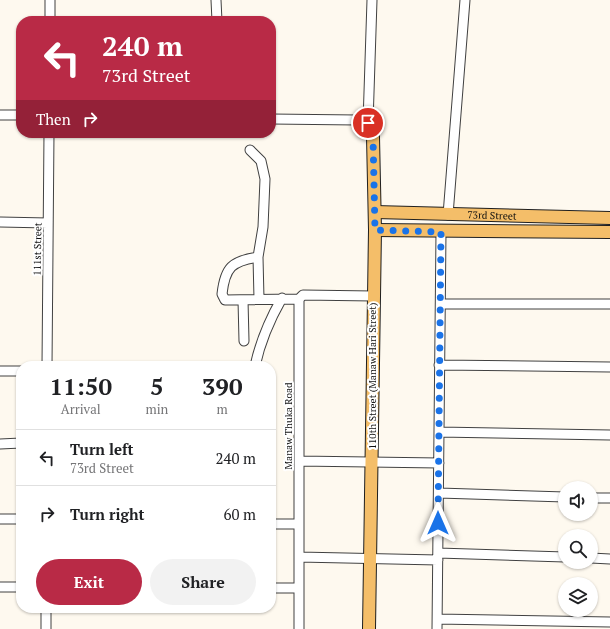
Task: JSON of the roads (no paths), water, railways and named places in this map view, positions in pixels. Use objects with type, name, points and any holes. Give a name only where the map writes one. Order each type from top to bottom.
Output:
[{"type":"main road","name":"110th Street (Manaw Hari Street)","points":[[368,123],[373,137],[375,212],[369,629]]},
{"type":"main road","name":"73rd Street","points":[[375,212],[610,218]]},
{"type":"main road","name":"73rd Street","points":[[375,230],[441,232],[610,232]]},
{"type":"street","points":[[50,0],[50,16]]},
{"type":"street","points":[[216,0],[217,16]]},
{"type":"street","points":[[276,119],[357,120],[368,123],[372,0]]},
{"type":"street","points":[[448,215],[465,0]]},
{"type":"street","points":[[0,115],[16,115]]},
{"type":"street","name":"111st Street","points":[[47,361],[49,138]]},
{"type":"street","points":[[250,150],[261,161],[265,179],[263,227],[258,257],[259,299]]},
{"type":"street","points":[[0,222],[48,223]]},
{"type":"street","points":[[437,629],[441,232]]},
{"type":"street","points":[[258,257],[235,262],[226,274],[223,285],[223,297],[225,300],[282,298],[299,299],[303,295],[373,296]]},
{"type":"street","points":[[256,361],[274,313],[282,298]]},
{"type":"street","name":"Manaw Thuka Road","points":[[299,299],[299,629]]},
{"type":"street","points":[[243,300],[244,341]]},
{"type":"street","points":[[440,304],[610,304]]},
{"type":"street","points":[[440,365],[610,367]]},
{"type":"street","points":[[0,371],[16,371]]},
{"type":"street","points":[[439,432],[610,436]]},
{"type":"street","points":[[0,444],[16,444]]},
{"type":"street","points":[[299,461],[439,463]]},
{"type":"street","points":[[439,493],[558,497]]},
{"type":"street","points":[[598,498],[610,498]]},
{"type":"street","points":[[0,519],[16,519]]},
{"type":"street","points":[[276,524],[299,524]]},
{"type":"street","points":[[299,557],[370,559],[438,556],[558,557]]},
{"type":"street","points":[[598,558],[610,558]]},
{"type":"street","points":[[0,587],[16,587]]},
{"type":"street","points":[[276,588],[299,588]]},
{"type":"street","points":[[46,613],[46,629]]},
{"type":"street","points":[[437,619],[610,622]]}]
